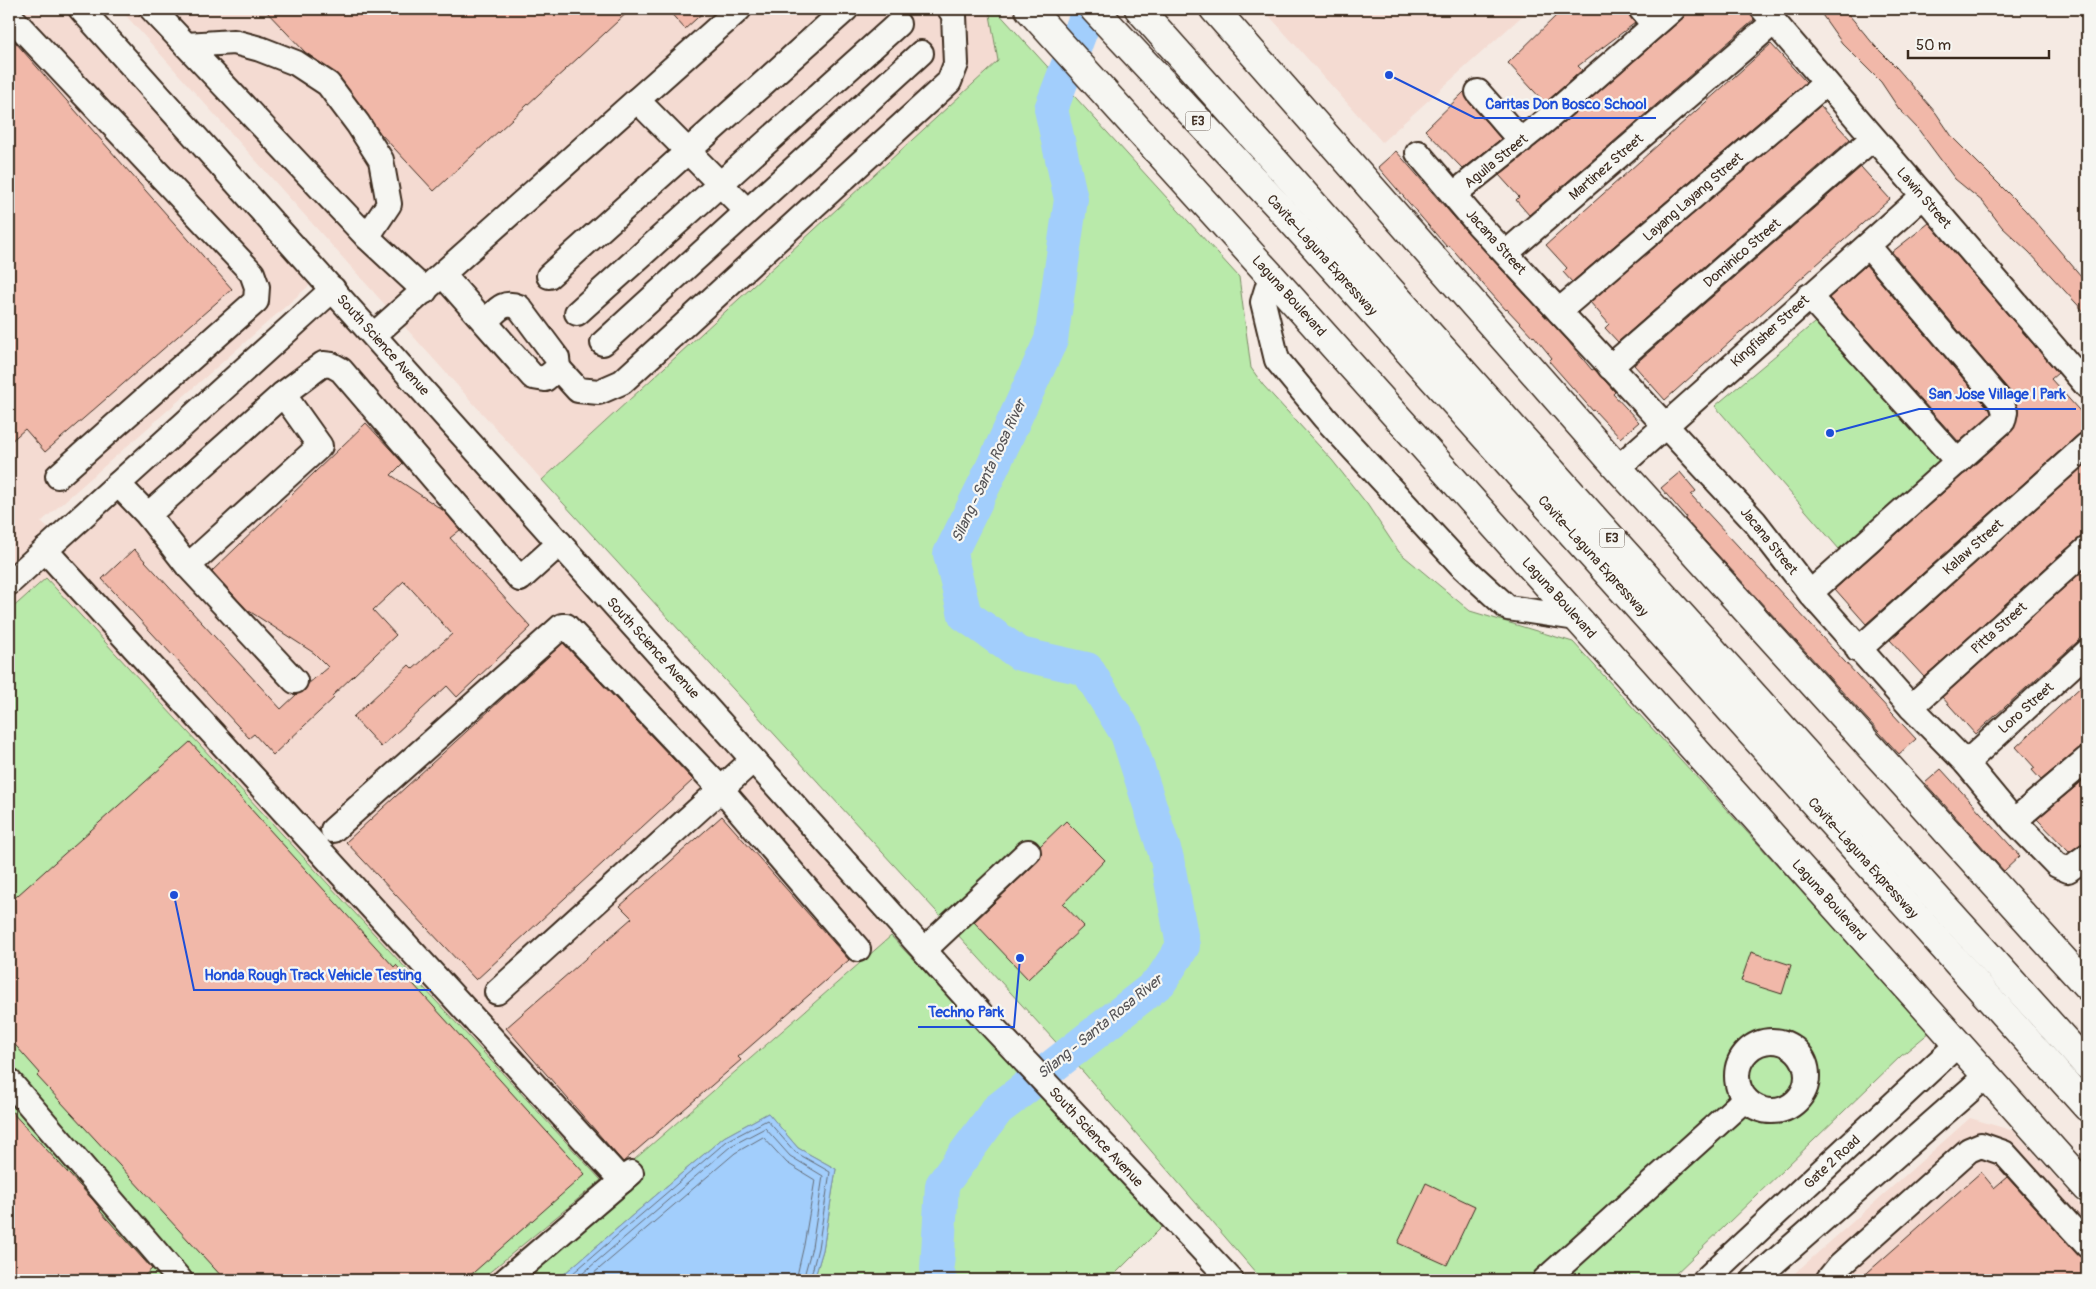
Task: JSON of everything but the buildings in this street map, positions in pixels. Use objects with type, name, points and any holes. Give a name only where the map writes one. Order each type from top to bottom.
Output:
[{"type":"main road","name":"Cavite–Laguna Expressway","points":[[1094,9],[1280,208],[2087,1107]]},
{"type":"main road","name":"Cavite–Laguna Expressway","points":[[1139,9],[2087,1065]]},
{"type":"main road","points":[[1214,9],[1618,468],[2087,984]]},
{"type":"main road","name":"Laguna Boulevard","points":[[1036,16],[2087,1188]]},
{"type":"street","name":"South Science Avenue","points":[[81,9],[989,1022],[1232,1280]]},
{"type":"street","points":[[152,9],[367,238],[425,290]]},
{"type":"street","points":[[374,335],[444,275],[739,9]]},
{"type":"street","points":[[549,276],[846,9]]},
{"type":"street","points":[[485,322],[503,305],[511,304],[519,307],[557,358],[558,368],[578,390],[599,392],[622,382],[949,82],[956,64],[954,15],[950,9]]},
{"type":"street","name":"Aguila Street","points":[[1454,194],[1521,141],[1648,17],[1673,9]]},
{"type":"street","points":[[9,15],[252,272],[257,287],[256,301],[58,476]]},
{"type":"street","name":"Lawin Street","points":[[1769,16],[2087,386]]},
{"type":"street","name":"Martinez Street","points":[[1506,253],[1769,16]]},
{"type":"street","points":[[577,313],[898,24]]},
{"type":"street","points":[[186,45],[234,42],[260,49],[296,63],[328,84],[358,124],[381,160],[388,204],[367,238]]},
{"type":"street","points":[[603,343],[921,53]]},
{"type":"street","name":"Layang Layang Street","points":[[1559,311],[1826,83]]},
{"type":"street","points":[[1478,92],[1521,141]]},
{"type":"street","points":[[638,100],[747,211]]},
{"type":"street","name":"Dominico Street","points":[[1610,368],[1873,138]]},
{"type":"street","name":"Jacana Street","points":[[1418,153],[1478,224],[1755,522],[1858,650],[1911,708],[1966,763],[2014,821],[2057,865],[2068,870],[2087,856]]},
{"type":"street","name":"Kingfisher Street","points":[[1618,468],[1922,196]]},
{"type":"street","points":[[1810,592],[2003,421],[2006,412],[2002,403],[1868,246]]},
{"type":"street","points":[[444,275],[533,376],[545,379],[558,368]]},
{"type":"street","points":[[1271,276],[1263,302],[1277,360],[1325,418],[1461,565],[1508,608],[1577,618]]},
{"type":"street","points":[[9,583],[333,289]]},
{"type":"street","points":[[1809,296],[1958,462]]},
{"type":"street","points":[[148,514],[282,394],[323,364],[332,365],[341,370],[520,579],[560,543]]},
{"type":"street","points":[[188,566],[320,446],[282,394]]},
{"type":"street","name":"Kalaw Street","points":[[1858,650],[2087,445]]},
{"type":"street","points":[[118,484],[148,514],[188,566],[295,681]]},
{"type":"street","name":"Pitta Street","points":[[1911,708],[2087,549]]},
{"type":"street","points":[[45,550],[626,1177],[506,1280]]},
{"type":"street","points":[[333,830],[555,633],[566,626],[721,788],[858,950]]},
{"type":"street","name":"Loro Street","points":[[1966,763],[2087,652]]},
{"type":"street","points":[[1778,763],[1798,745]]},
{"type":"street","points":[[2014,821],[2087,759]]},
{"type":"street","points":[[497,992],[753,760]]},
{"type":"street","points":[[924,950],[1028,852]]},
{"type":"street","name":"Gate 2 Road","points":[[1705,1280],[1958,1044]]},
{"type":"street","points":[[1754,1280],[1986,1076]]},
{"type":"street","points":[[9,1081],[180,1280]]},
{"type":"street","points":[[1545,1280],[1745,1100]]},
{"type":"street","points":[[1828,1280],[1840,1265],[1969,1150],[1981,1145],[2004,1153],[2087,1245]]},
{"type":"shaded area","points":[[9,9],[68,9],[311,284],[41,522],[64,543],[336,305],[590,590],[891,936],[619,1173],[490,1280],[9,1280]]},
{"type":"shaded area","points":[[120,9],[989,9],[999,61],[542,480]]},
{"type":"shaded area","points":[[1263,9],[1530,9],[1382,142]]},
{"type":"shaded area","points":[[1970,1118],[2014,1131],[2087,1212],[2087,1280],[1787,1280]]},
{"type":"green space","points":[[989,9],[995,9],[1239,277],[1251,368],[1263,385],[1332,460],[1367,504],[1399,552],[1470,611],[1573,642],[1930,1032],[1901,1056],[1669,1280],[1262,1280],[1085,1074],[542,480],[998,61]]},
{"type":"green space","points":[[1820,318],[1945,461],[1839,549],[1715,406]]},
{"type":"green space","points":[[46,578],[601,1180],[480,1280],[9,1280],[9,611]]},
{"type":"green space","points":[[891,936],[1164,1225],[1109,1280],[814,1280],[823,1250],[836,1169],[798,1148],[768,1113],[724,1137],[557,1280],[490,1280],[619,1173]]},
{"type":"water","points":[[768,1113],[798,1148],[836,1169],[823,1250],[814,1280],[557,1280],[724,1137]]},
{"type":"waterway","name":"Silang - Santa Rosa River","points":[[940,1280],[937,1269],[942,1185],[997,1110],[1160,982],[1183,946],[1167,859],[1127,734],[1087,669],[1020,654],[965,615],[950,554],[1051,340],[1071,199],[1051,109],[1089,9]]},
{"type":"place","name":"Caritas Don Bosco School","points":[[1389,75]]},
{"type":"place","name":"San Jose Village I Park","points":[[1830,433]]},
{"type":"place","name":"Honda Rough Track Vehicle Testing","points":[[174,895]]},
{"type":"place","name":"Techno Park","points":[[1020,958]]}]
